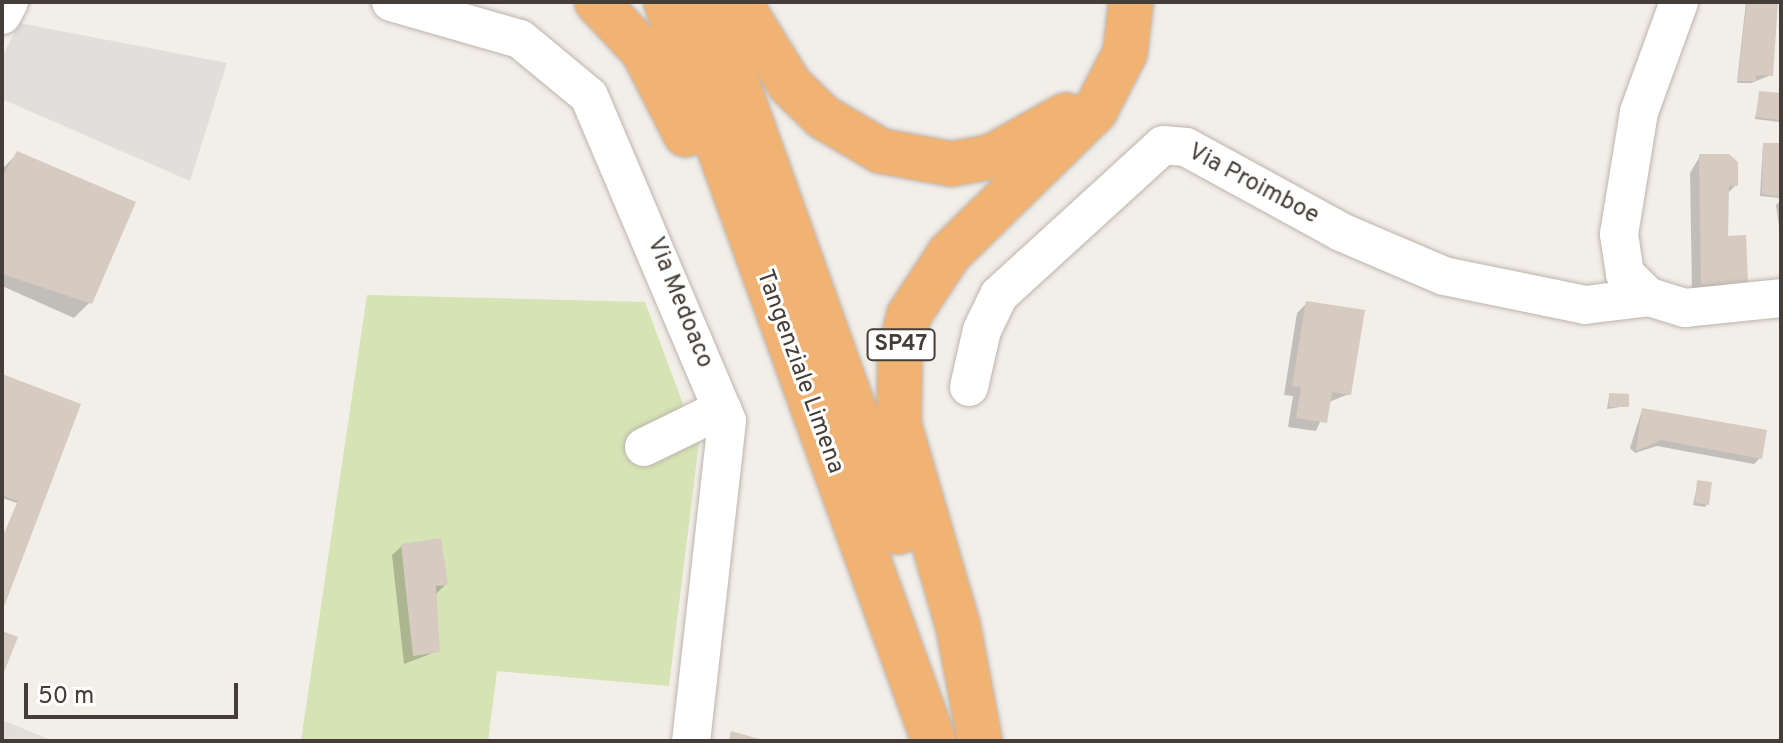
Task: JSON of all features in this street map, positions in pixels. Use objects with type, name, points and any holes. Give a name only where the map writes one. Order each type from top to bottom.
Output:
[{"type":"highway","points":[[597,2],[669,93],[743,283],[834,467]]},
{"type":"highway","name":"Tangenziale Limena","points":[[666,2],[934,741]]},
{"type":"highway","name":"Tangenziale Limena","points":[[708,2],[977,741]]},
{"type":"highway","name":"SP47","points":[[739,2],[790,85],[823,117],[881,151],[951,164],[1030,141],[1064,117],[1097,80],[1130,12]]},
{"type":"highway","name":"SP47","points":[[977,741],[958,626],[899,424],[900,351],[909,315],[949,254],[1095,111],[1125,53],[1130,12]]},
{"type":"street","points":[[2,15],[9,2]]},
{"type":"street","name":"Via Medoaco","points":[[391,2],[520,39],[589,96],[727,421],[691,741]]},
{"type":"street","points":[[1649,297],[1625,274],[1619,234],[1639,112],[1679,2]]},
{"type":"street","name":"Via Proimboe","points":[[969,387],[982,330],[999,295],[1163,145],[1186,147],[1341,232],[1444,276],[1585,305],[1649,297],[1685,308],[1781,298]]},
{"type":"street","points":[[644,447],[722,409]]},
{"type":"green space","points":[[367,295],[645,302],[684,407],[671,435],[679,451],[699,442],[669,686],[497,671],[488,741],[301,741]]},
{"type":"shaded area","points":[[19,23],[227,63],[190,181],[2,99],[2,57]]},
{"type":"shaded area","points":[[2,720],[53,741],[2,741]]},
{"type":"building","points":[[1747,2],[1778,2],[1773,76],[1756,75],[1756,81],[1738,81]]},
{"type":"building","points":[[1759,91],[1781,93],[1781,120],[1756,117]]},
{"type":"building","points":[[1763,143],[1781,143],[1781,197],[1762,194]]},
{"type":"building","points":[[17,151],[136,202],[92,304],[2,274],[2,177]]},
{"type":"building","points":[[1699,154],[1729,154],[1738,162],[1738,186],[1729,186],[1728,236],[1746,235],[1748,283],[1701,285]]},
{"type":"building","points":[[1306,301],[1365,310],[1351,395],[1332,392],[1327,423],[1296,418],[1301,387],[1292,386]]},
{"type":"building","points":[[2,374],[81,404],[2,612],[2,538],[18,501],[2,495]]},
{"type":"building","points":[[1609,393],[1629,394],[1629,407],[1609,407]]},
{"type":"building","points":[[1642,408],[1767,430],[1762,459],[1661,440],[1636,451]]},
{"type":"building","points":[[1697,480],[1712,482],[1709,505],[1695,503]]},
{"type":"building","points":[[441,538],[448,585],[436,586],[440,652],[413,656],[401,544]]},
{"type":"building","points":[[2,631],[18,637],[2,677]]},
{"type":"building","points":[[731,731],[763,740],[763,741],[729,741]]}]
